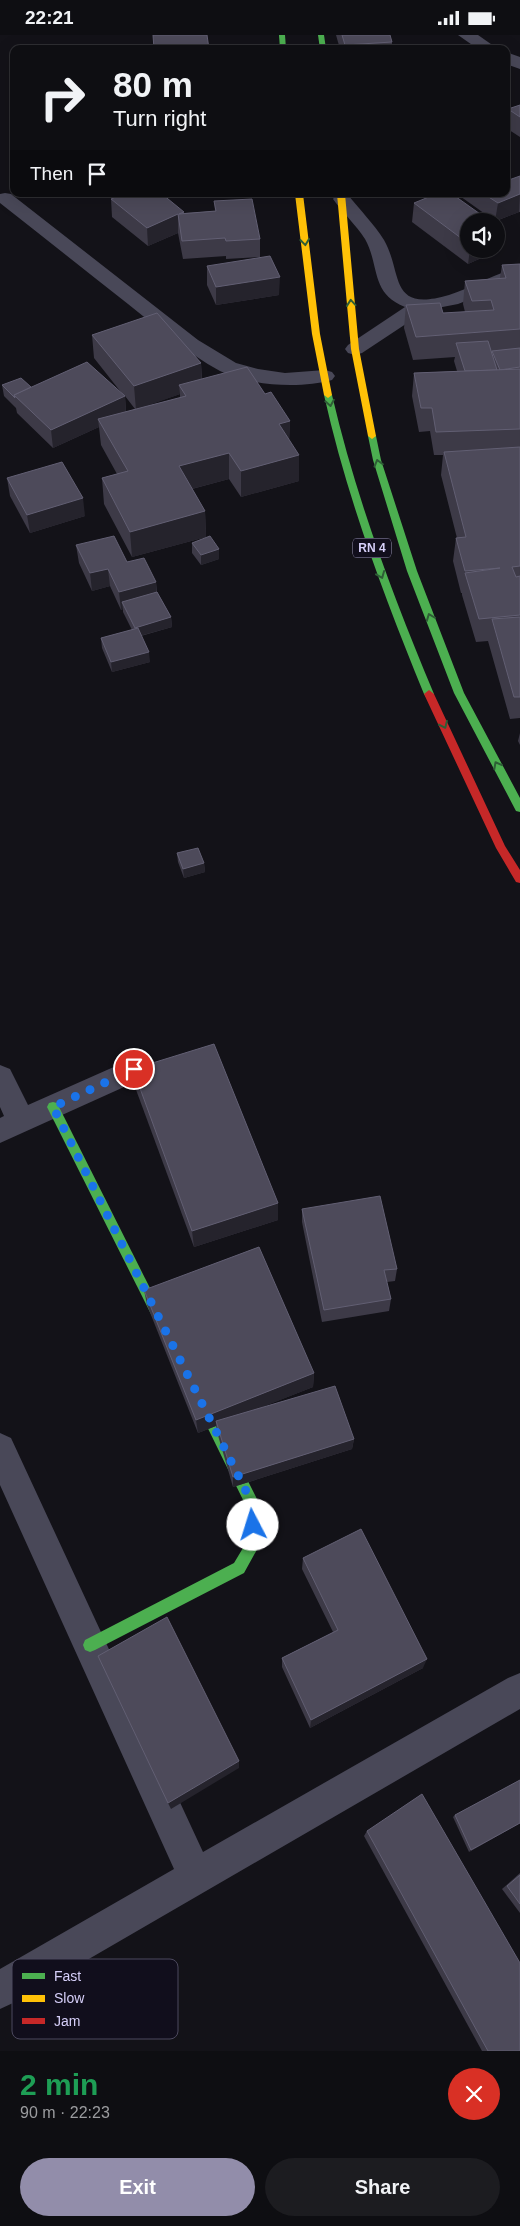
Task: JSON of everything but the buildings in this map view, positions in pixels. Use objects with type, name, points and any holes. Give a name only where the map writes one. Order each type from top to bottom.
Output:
[{"type":"main road","name":"RN 4","points":[[300,197],[316,333],[326,376],[334,425],[378,570],[430,696],[501,848],[520,879]]},
{"type":"main road","name":"RN 4","points":[[341,197],[355,349],[377,460],[412,571],[459,693],[520,808]]},
{"type":"main road","points":[[53,1107],[164,1329]]},
{"type":"main road","points":[[90,1645],[239,1568],[253,1544],[254,1507],[191,1382]]},
{"type":"street","points":[[468,35],[484,45]]},
{"type":"street","points":[[342,197],[375,241],[389,286],[400,299],[421,305],[447,303],[520,273]]},
{"type":"street","points":[[5,198],[191,344],[229,367],[257,375],[285,379],[326,376]]},
{"type":"street","points":[[355,349],[421,305]]},
{"type":"street","points":[[0,1077],[10,1126],[134,1069]]},
{"type":"street","points":[[0,1449],[196,1877]]},
{"type":"street","points":[[54,1959],[520,1690]]},
{"type":"street","points":[[0,1990],[12,1983]]},
{"type":"traffic: fast","points":[[282,35],[283,45]]},
{"type":"traffic: fast","points":[[321,35],[322,45]]},
{"type":"traffic: fast","points":[[328,395],[347,472],[371,547],[429,694]]},
{"type":"traffic: fast","points":[[372,436],[377,460],[412,571],[459,693],[520,808]]},
{"type":"traffic: fast","points":[[53,1107],[161,1322]]},
{"type":"traffic: fast","points":[[90,1645],[239,1568],[253,1544],[254,1507],[197,1394]]},
{"type":"traffic: slow","points":[[299,197],[316,334],[328,395]]},
{"type":"traffic: slow","points":[[341,197],[355,349],[372,436]]},
{"type":"traffic: jam","points":[[429,694],[501,848],[520,879]]},
{"type":"route","points":[[134,1069],[53,1107],[254,1507],[253,1525]]}]
